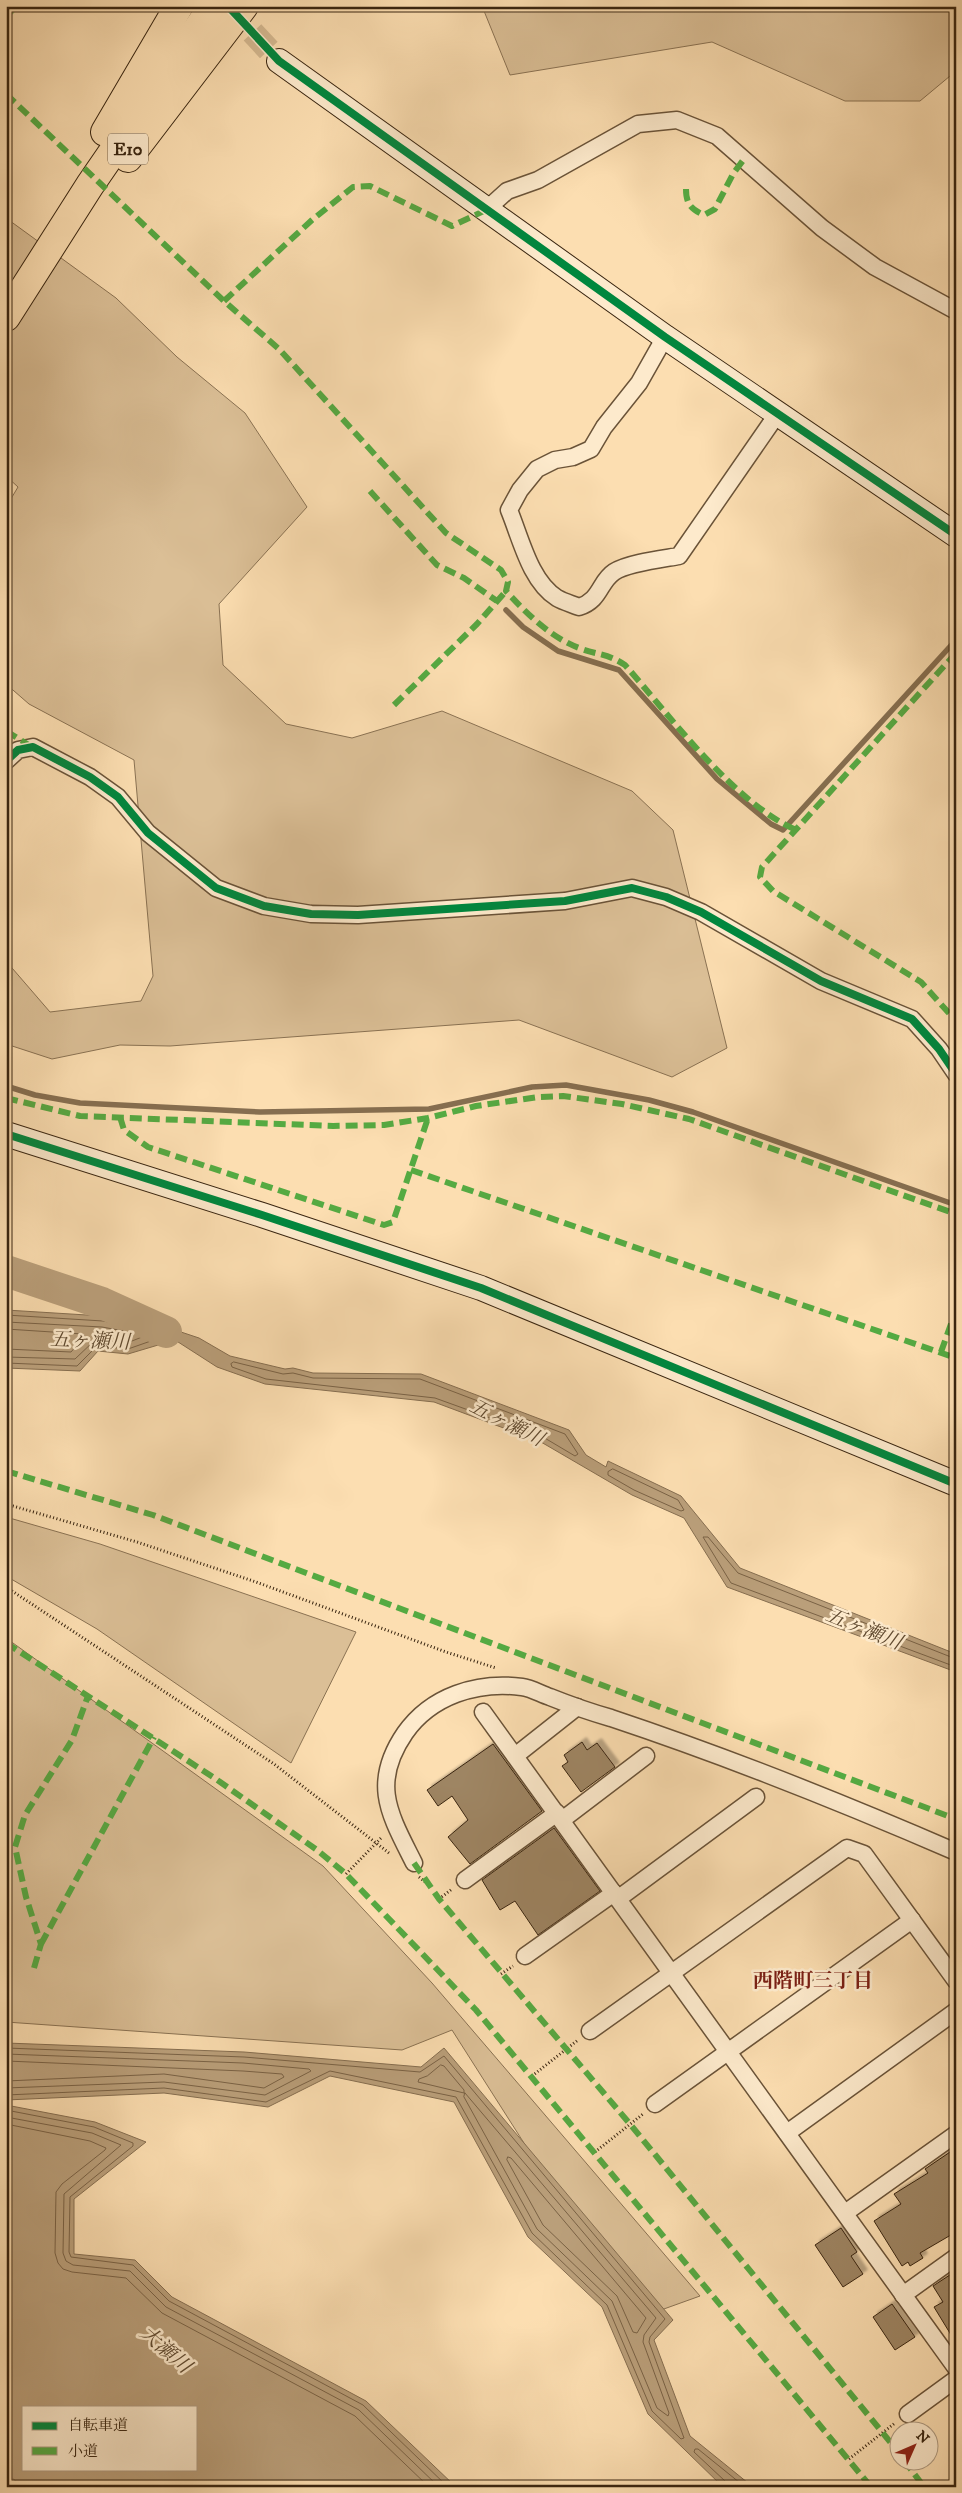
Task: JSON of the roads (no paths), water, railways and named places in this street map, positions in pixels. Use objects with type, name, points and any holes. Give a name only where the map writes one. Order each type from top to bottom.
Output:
[{"type":"highway","points":[[15,296],[179,6]]},
{"type":"highway","name":"E10","points":[[6,317],[15,296],[213,6]]},
{"type":"highway","name":"E10","points":[[15,296],[95,196],[231,6]]},
{"type":"highway","points":[[95,196],[144,139],[244,6]]},
{"type":"street","points":[[279,61],[486,210],[956,535]]},
{"type":"street","points":[[486,210],[507,191],[538,180],[638,124],[677,120],[717,136],[822,228],[875,267],[956,311]]},
{"type":"street","points":[[666,336],[639,383],[604,427],[591,449],[574,457],[555,460],[537,469],[520,490],[509,510],[533,570],[542,584],[557,598],[579,607],[590,604],[614,572],[645,562],[679,556],[778,413]]},
{"type":"street","points":[[6,761],[18,750],[33,747],[90,777],[118,797],[148,833],[216,888],[264,906],[311,914],[358,915],[565,901],[632,888],[666,898],[701,912],[821,981],[912,1019],[939,1049],[956,1074]]},
{"type":"street","points":[[6,1134],[262,1215],[481,1288],[956,1484]]},
{"type":"street","points":[[414,1868],[394,1823],[386,1794],[387,1771],[395,1748],[410,1727],[429,1708],[464,1690],[522,1687],[653,1732],[880,1819],[956,1852]]},
{"type":"street","points":[[516,1756],[577,1707]]},
{"type":"street","points":[[483,1712],[617,1895],[956,2368]]},
{"type":"street","points":[[465,1880],[646,1756]]},
{"type":"street","points":[[525,1956],[617,1895],[756,1797]]},
{"type":"street","points":[[590,2031],[847,1848],[864,1854],[956,1980]]},
{"type":"street","points":[[655,2104],[912,1920]]},
{"type":"street","points":[[787,2133],[956,2011]]},
{"type":"street","points":[[845,2213],[956,2134]]},
{"type":"street","points":[[904,2295],[956,2256]]},
{"type":"street","points":[[908,2414],[956,2379]]},
{"type":"water","name":"五ヶ瀬川","points":[[6,1310],[103,1316],[169,1328],[199,1338],[230,1356],[285,1369],[293,1368],[313,1373],[421,1374],[569,1430],[586,1455],[606,1467],[608,1461],[681,1496],[740,1568],[956,1654],[956,1672],[727,1587],[684,1518],[632,1495],[541,1442],[434,1402],[265,1384],[217,1367],[175,1340],[128,1354],[98,1351],[80,1371],[6,1368]]},
{"type":"water","points":[[6,2043],[244,2052],[421,2067],[444,2048],[673,2320],[654,2340],[690,2436],[753,2487],[723,2487],[648,2414],[602,2307],[528,2237],[454,2102],[330,2076],[268,2107],[164,2093],[6,2100]]},
{"type":"water","name":"大瀬川","points":[[6,2105],[95,2122],[146,2142],[74,2199],[74,2254],[135,2260],[172,2297],[366,2401],[456,2487],[23,2487],[6,2473]]},
{"type":"waterway","points":[[506,610],[523,627],[558,651],[619,670],[717,779],[771,824],[783,830],[956,640]]},
{"type":"waterway","points":[[6,1086],[35,1095],[80,1103],[260,1112],[429,1109],[532,1087],[566,1085],[649,1100],[693,1112],[956,1205]]},
{"type":"waterway","points":[[6,1271],[102,1303],[166,1332]]},
{"type":"tunnel","points":[[228,6],[279,61]]},
{"type":"district","name":"西階町三丁目","points":[[813,1980]]}]
